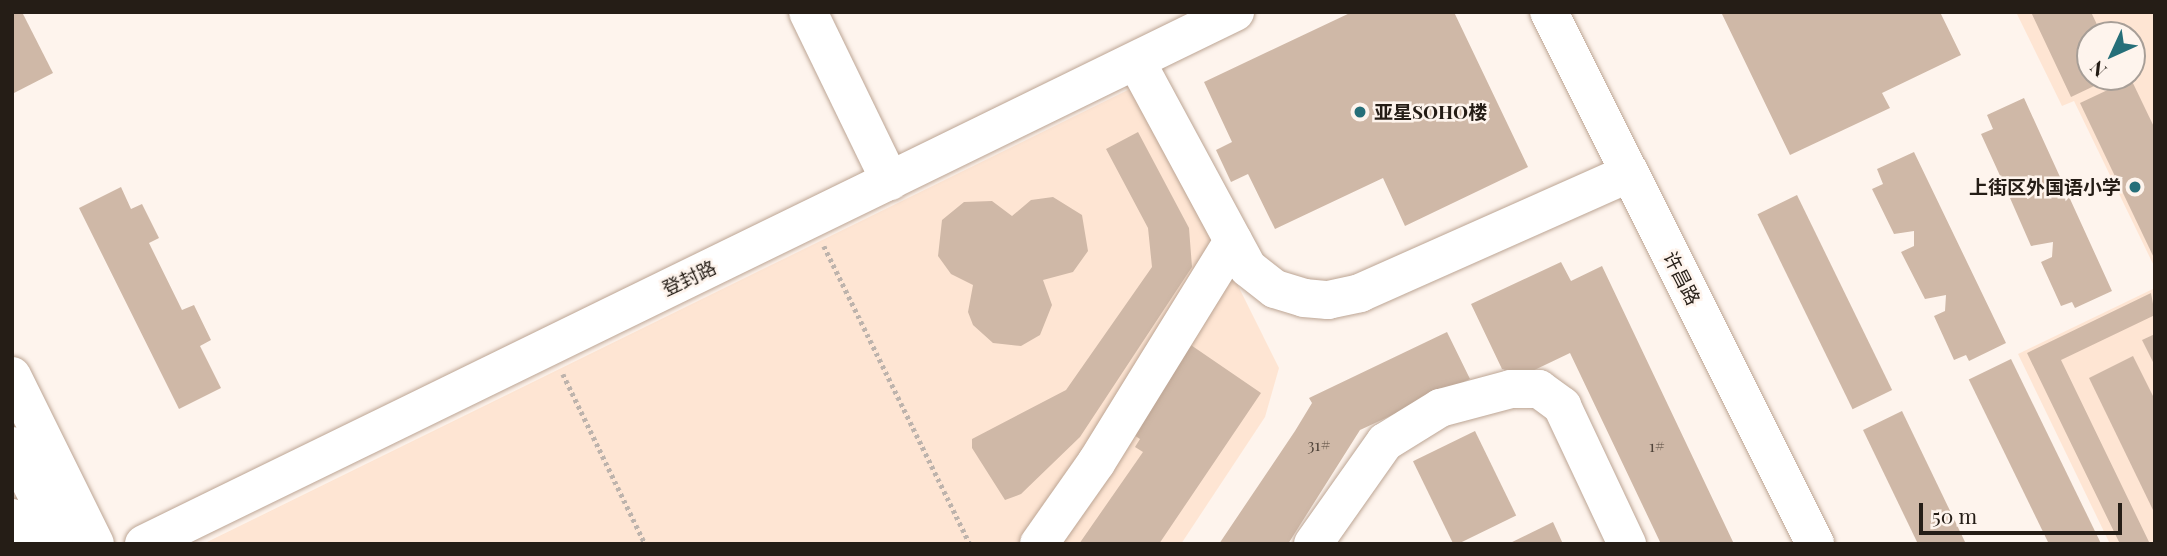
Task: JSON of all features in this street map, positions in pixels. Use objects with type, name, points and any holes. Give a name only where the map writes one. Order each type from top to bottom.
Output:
[{"type":"street","points":[[808,12],[890,181]]},
{"type":"street","name":"登封路","points":[[144,544],[1235,12]]},
{"type":"street","name":"许昌路","points":[[1549,12],[1815,544]]},
{"type":"street","name":"许昌路","points":[[1576,12],[1842,544]]},
{"type":"street","points":[[1136,61],[1248,268],[1275,289],[1328,300],[1360,293],[1629,173]]},
{"type":"street","points":[[1039,544],[1096,463],[1233,241]]},
{"type":"street","points":[[12,376],[95,544]]},
{"type":"street","points":[[1313,544],[1385,442],[1440,408],[1511,389],[1539,389],[1562,406],[1627,544]]},
{"type":"street","points":[[12,446],[48,517],[54,544]]},
{"type":"street","points":[[12,518],[30,544]]},
{"type":"path","points":[[811,220],[970,544]]},
{"type":"path","points":[[549,345],[645,544]]},
{"type":"shaded area","name":"上街区外国语小学","points":[[2016,12],[2155,12],[2155,268],[2074,101],[2062,106]]},
{"type":"shaded area","points":[[1138,85],[1279,368],[1265,417],[1181,544],[203,544]]},
{"type":"shaded area","points":[[2155,288],[2155,544],[2110,544],[2018,354]]},
{"type":"building","points":[[12,12],[22,12],[53,73],[14,93]]},
{"type":"building","name":"亚星SOHO楼","points":[[1352,12],[1454,12],[1528,167],[1405,226],[1383,178],[1275,229],[1248,174],[1231,182],[1216,150],[1232,142],[1204,82]]},
{"type":"building","points":[[1721,12],[1940,12],[1961,55],[1882,93],[1890,108],[1790,155]]},
{"type":"building","points":[[2031,12],[2091,12],[2095,21],[2076,21],[2076,91],[2084,91],[2071,97]]},
{"type":"building","points":[[2106,91],[2137,91],[2155,129],[2155,260],[2080,103]]},
{"type":"building","points":[[2024,98],[2112,291],[2075,308],[2072,302],[2061,306],[2041,262],[2052,257],[2053,242],[2031,246],[2010,198],[2022,192],[2022,177],[2002,180],[1981,134],[1993,129],[1987,115]]},
{"type":"building","points":[[1138,132],[1189,228],[1192,267],[1080,437],[1021,494],[1005,500],[972,448],[972,439],[1066,390],[1152,267],[1148,228],[1106,149]]},
{"type":"building","points":[[1914,152],[2006,343],[1969,361],[1966,355],[1954,360],[1934,316],[1945,311],[1946,295],[1925,299],[1901,252],[1914,246],[1914,231],[1894,234],[1872,189],[1883,184],[1877,169]]},
{"type":"building","points":[[121,187],[131,209],[142,204],[159,238],[149,243],[182,310],[194,305],[211,340],[200,346],[221,388],[179,409],[79,208]]},
{"type":"building","points":[[1797,195],[1892,390],[1853,409],[1757,214]]},
{"type":"building","points":[[1053,197],[1082,215],[1088,251],[1073,272],[1043,280],[1052,305],[1040,335],[1021,346],[993,343],[973,325],[968,312],[973,285],[951,274],[938,256],[942,220],[964,202],[992,201],[1012,216],[1031,200]]},
{"type":"building","points":[[1561,262],[1571,281],[1602,266],[1734,544],[1661,544],[1570,353],[1524,375],[1502,369],[1471,304]]},
{"type":"building","points":[[2151,293],[2155,315],[2061,360],[2150,544],[2120,544],[2027,353]]},
{"type":"building","points":[[1447,332],[1470,379],[1360,430],[1288,544],[1219,544],[1295,431],[1312,403],[1309,398]]},
{"type":"building","points":[[2155,334],[2155,366],[2142,340]]},
{"type":"building","points":[[1185,341],[1261,393],[1159,544],[1079,544],[1143,452],[1135,447],[1140,439],[1125,429]]},
{"type":"building","points":[[2133,356],[2155,400],[2153,510],[2089,378]]},
{"type":"building","points":[[2011,359],[2101,543],[2049,544],[1969,380]]},
{"type":"building","points":[[1902,411],[1966,544],[1918,544],[1863,430]]},
{"type":"building","points":[[1475,431],[1516,515],[1453,544],[1413,461]]},
{"type":"building","points":[[1553,522],[1563,544],[1508,544]]},
{"type":"place","name":"亚星SOHO楼","points":[[1360,112]]},
{"type":"place","name":"上街区外国语小学","points":[[2135,187]]}]
